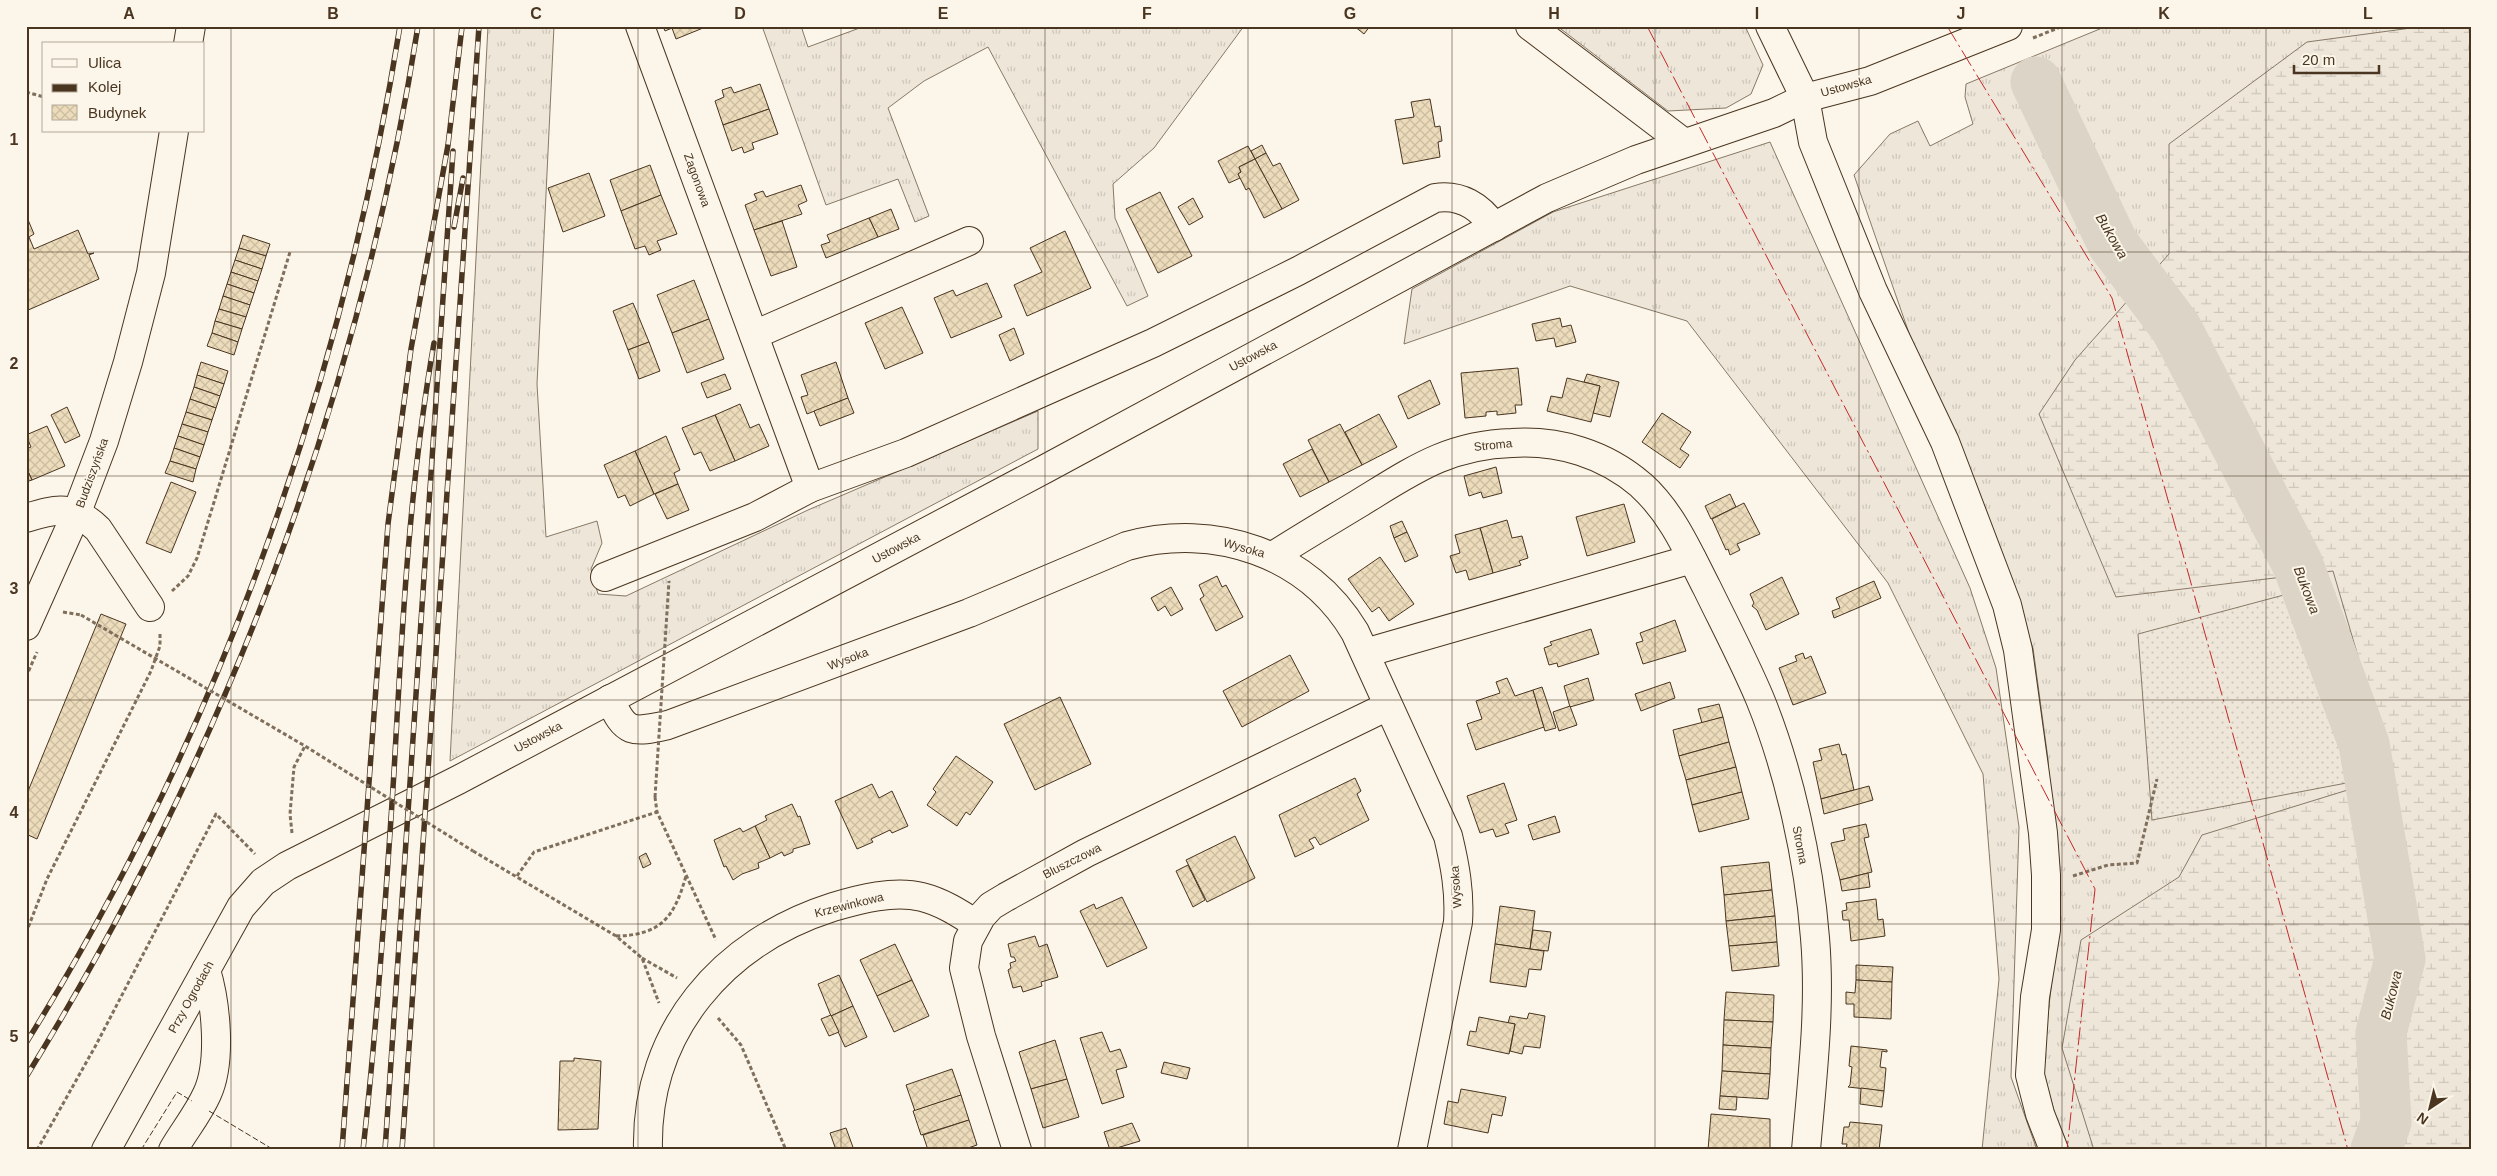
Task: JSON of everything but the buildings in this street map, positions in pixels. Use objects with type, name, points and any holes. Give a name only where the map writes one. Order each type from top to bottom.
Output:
[{"type":"street","points":[[188,42],[191,26]]},
{"type":"street","name":"Zagonowa","points":[[640,26],[810,488]]},
{"type":"street","points":[[1530,26],[1684,143]]},
{"type":"street","points":[[1770,26],[1805,98],[1813,142],[1872,291],[1945,442],[2007,605],[2018,650],[2043,833],[2046,885],[2046,930],[2035,998],[2030,1075],[2040,1114],[2054,1150]]},
{"type":"street","name":"Ustowska","points":[[284,868],[458,780],[1053,465],[1567,188],[1684,143],[1774,112],[1805,98],[1870,81],[2008,26]]},
{"type":"street","name":"Budziszyńska","points":[[26,626],[77,512],[107,432],[151,273],[174,132]]},
{"type":"street","points":[[605,577],[755,517],[810,488],[906,453],[1153,343],[1298,271],[1435,198],[1446,196],[1467,202],[1486,216],[1494,226]]},
{"type":"street","points":[[754,335],[969,241]]},
{"type":"street","name":"Stroma","points":[[1273,556],[1416,468],[1448,453],[1494,444],[1531,442],[1575,449],[1595,456],[1626,474],[1640,485],[1666,513],[1692,559],[1738,650],[1772,731],[1784,772],[1802,853],[1811,898],[1817,972],[1817,1008],[1806,1150]]},
{"type":"street","points":[[26,518],[48,511],[77,512],[98,529],[150,607]]},
{"type":"street","name":"Wysoka","points":[[610,699],[622,723],[632,729],[652,729],[668,725],[969,613],[1127,546],[1148,540],[1198,538],[1239,544],[1273,556],[1297,570],[1323,590],[1346,617],[1365,653],[1448,836],[1454,860],[1459,905],[1455,938],[1412,1150]]},
{"type":"street","points":[[1365,653],[1692,559]]},
{"type":"street","name":"Bluszczowa","points":[[1017,1150],[981,1036],[964,968],[968,941],[976,924],[991,906],[1063,865],[1388,706]]},
{"type":"street","name":"Przy Ogrodach","points":[[106,1150],[241,907],[256,888],[284,868]]},
{"type":"street","name":"Krzewinkowa","points":[[648,1150],[650,1111],[657,1077],[676,1029],[691,1005],[709,983],[746,950],[804,918],[842,904],[886,895],[913,896],[938,902],[976,924]]},
{"type":"street","points":[[181,1147],[212,1079],[215,1034],[210,983],[206,970]]},
{"type":"path","points":[[26,92],[42,96]]},
{"type":"path","points":[[26,933],[47,879],[151,671],[160,646],[159,626],[150,607],[179,586],[188,576],[197,558],[290,252]]},
{"type":"path","points":[[670,581],[655,797],[657,812],[728,965]]},
{"type":"path","points":[[82,615],[305,746],[473,851],[616,936],[642,958],[679,979]]},
{"type":"path","points":[[653,722],[662,719]]},
{"type":"path","points":[[290,814],[294,767],[305,746]]},
{"type":"path","points":[[2046,885],[2108,865],[2137,863],[2157,779]]},
{"type":"path","points":[[517,876],[534,852],[657,812]]},
{"type":"path","points":[[37,1150],[96,1045],[216,814],[284,868]]},
{"type":"path","points":[[616,936],[637,936],[655,929],[669,917],[680,900],[687,875]]},
{"type":"path","points":[[642,958],[660,1005],[676,1029]]},
{"type":"path","points":[[691,1005],[716,1015],[741,1045],[786,1150]]},
{"type":"green space","points":[[488,26],[554,26],[537,384],[546,537],[597,521],[602,543],[591,569],[598,594],[626,596],[808,510],[1038,411],[1038,449],[450,761]]},
{"type":"green space","points":[[762,26],[801,26],[808,47],[865,26],[1244,26],[1154,148],[1113,184],[1115,218],[1148,296],[1127,306],[988,47],[924,81],[888,108],[929,216],[915,222],[898,179],[826,205]]},
{"type":"green space","points":[[1557,26],[1745,26],[1763,65],[1751,94],[1726,108],[1668,111]]},
{"type":"green space","points":[[2107,26],[2471,26],[2471,1150],[2065,1150],[2042,1068],[2058,926],[2048,759],[2033,648],[1949,428],[1910,336],[1854,175],[1890,134],[1918,121],[1930,146],[1973,124],[1965,97],[1966,84]]},
{"type":"green space","points":[[2426,26],[2471,26],[2471,1150],[2094,1150],[2062,1048],[2081,940],[2179,877],[2202,835],[2393,776],[2333,571],[2116,597],[2039,414],[2075,360],[2169,254],[2169,144],[2307,42]]},
{"type":"green space","points":[[1770,142],[1970,588],[1996,668],[2019,827],[2011,1077],[2037,1150],[1982,1150],[1999,979],[1983,774],[1888,583],[1687,321],[1570,286],[1404,344],[1412,289],[1553,212]]},
{"type":"green space","points":[[2295,592],[2357,781],[2152,820],[2138,634]]},
{"type":"waterway","name":"Bukowa","points":[[2036,82],[2113,244],[2176,328],[2298,565],[2364,744],[2400,959],[2381,1033],[2386,1122],[2376,1150]]},
{"type":"railway","points":[[26,1043],[95,925],[158,804],[214,680],[264,554],[307,425],[344,293],[375,160],[400,26]]},
{"type":"railway","points":[[26,1077],[98,955],[163,830],[222,702],[274,571],[321,438],[360,303],[392,165],[418,26]]},
{"type":"railway","points":[[402,1150],[479,26]]},
{"type":"railway","points":[[342,1150],[388,524],[411,349],[448,145],[462,27]]},
{"type":"railway","points":[[385,1150],[453,151]]},
{"type":"railway","points":[[454,227],[463,178]]},
{"type":"railway","points":[[363,1150],[373,1056],[384,914],[412,503],[425,396],[434,343]]},
{"type":"fence","points":[[141,1150],[177,1092],[192,1101]]},
{"type":"fence","points":[[209,1111],[274,1150]]},
{"type":"power","points":[[1647,26],[2095,889],[2067,1150]]},
{"type":"power","points":[[1947,26],[2112,298],[2348,1150]]}]
